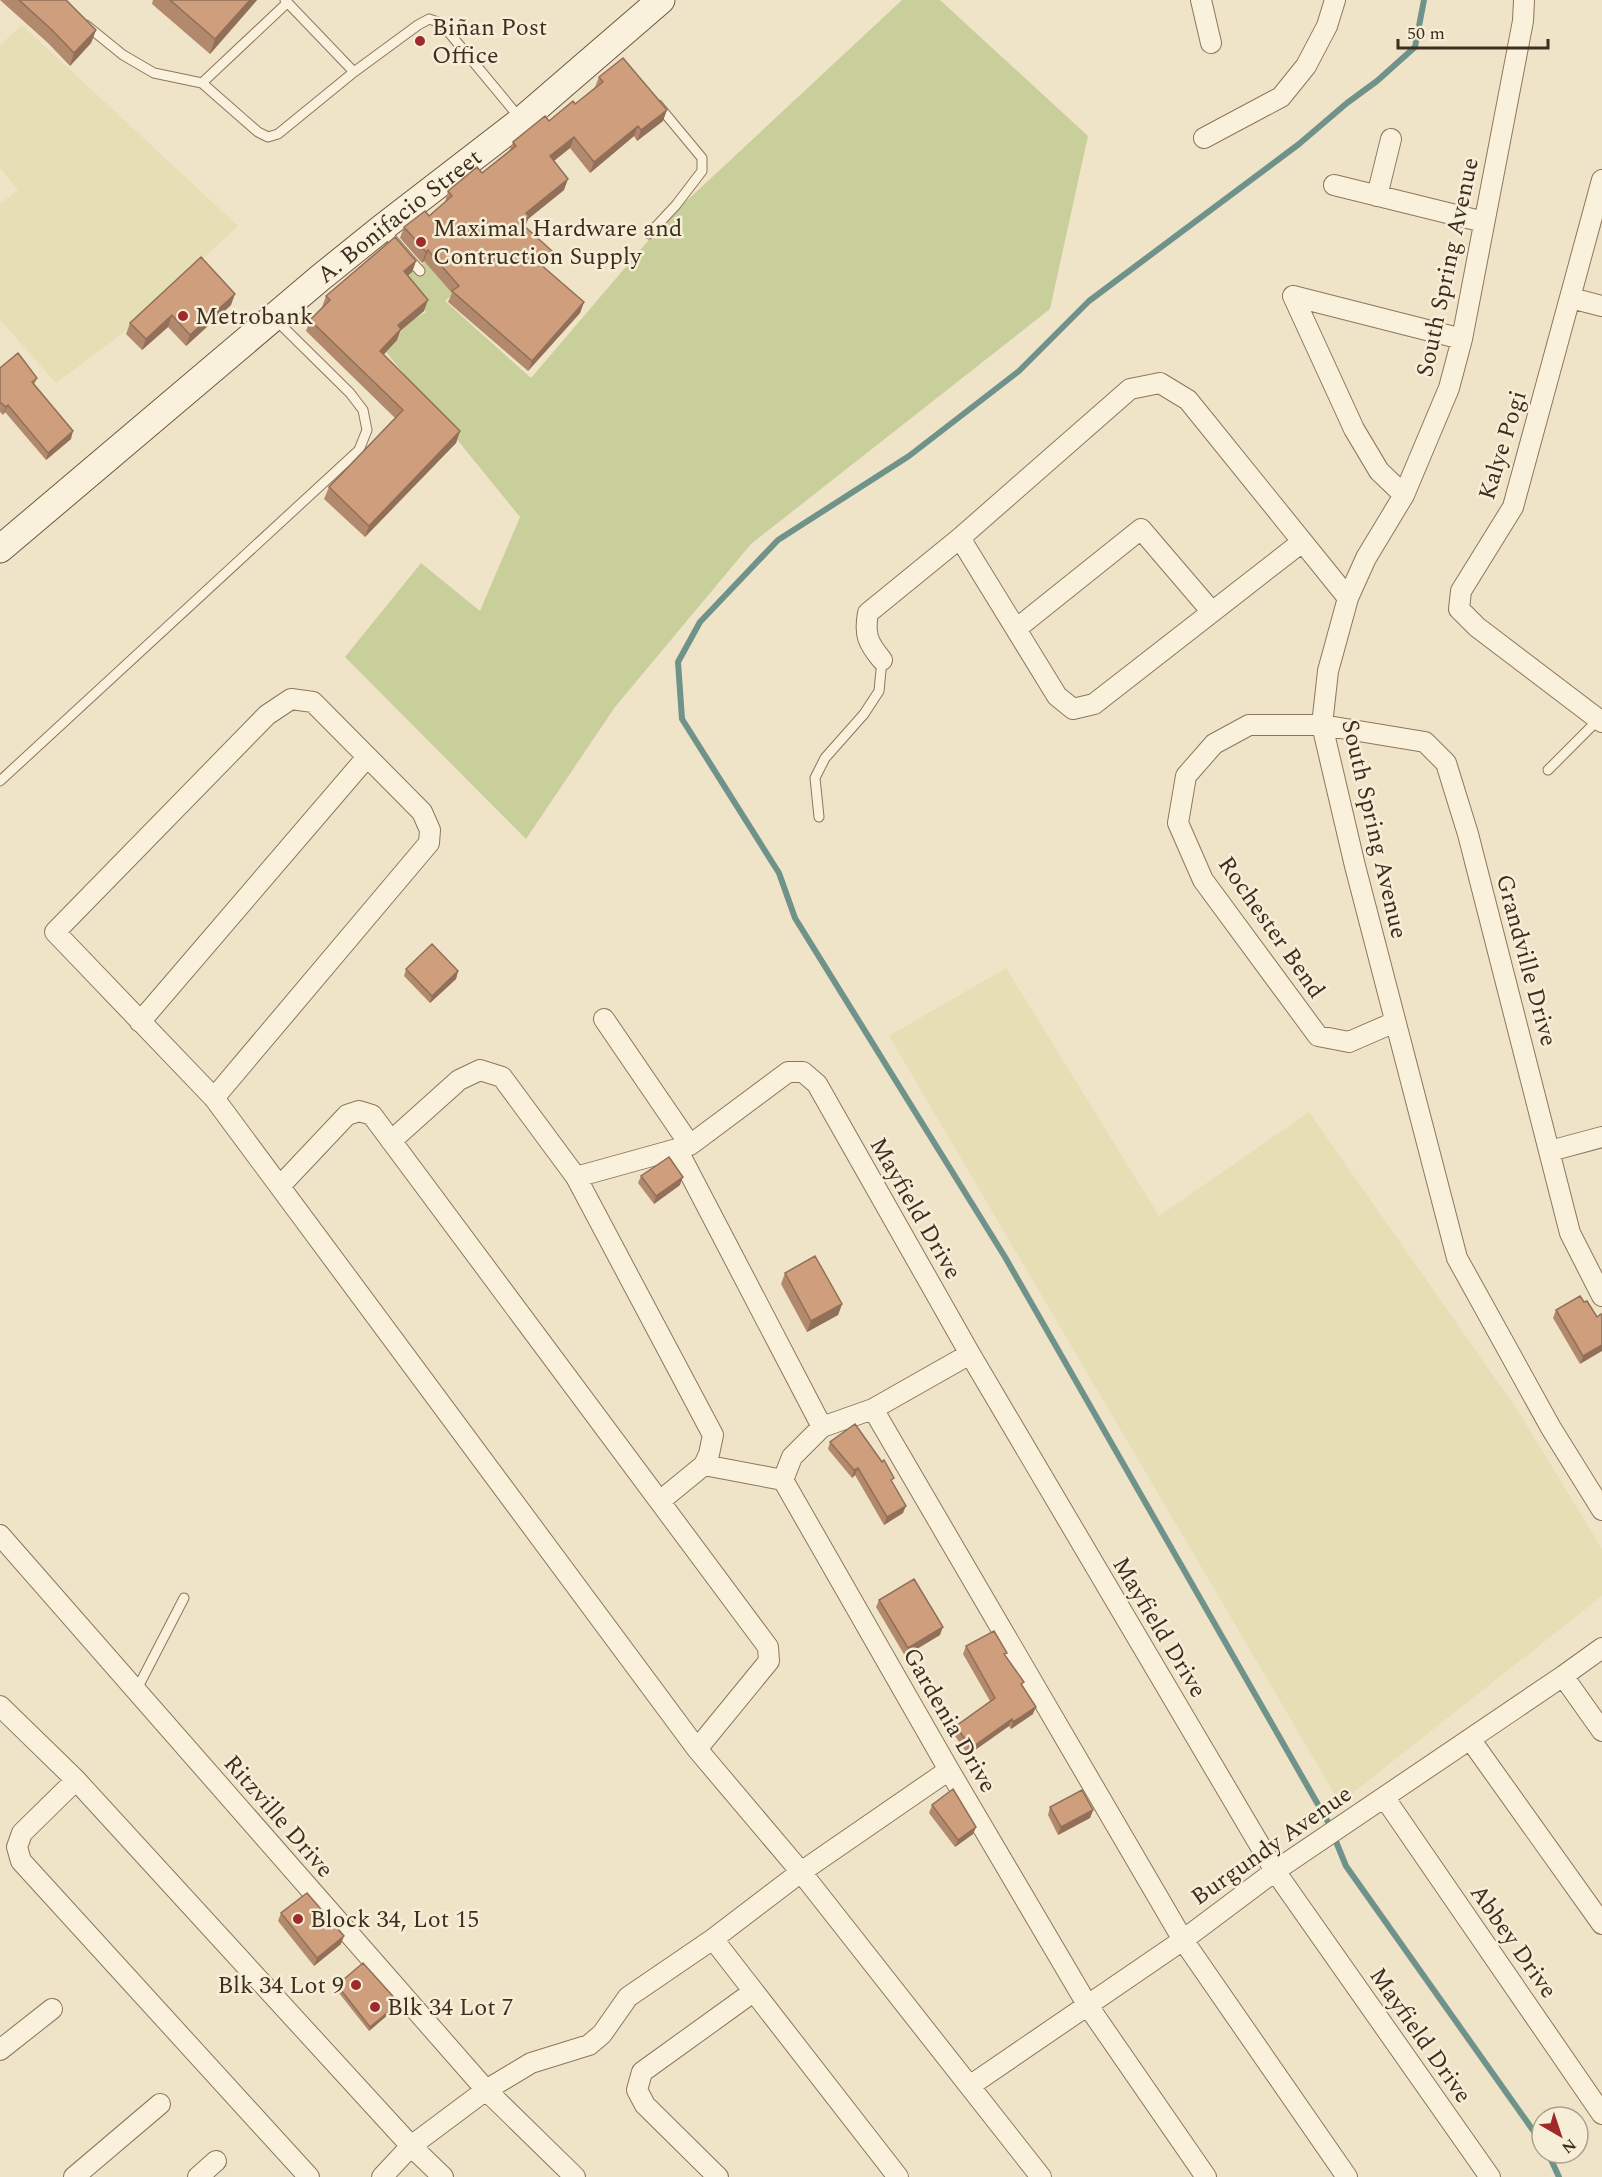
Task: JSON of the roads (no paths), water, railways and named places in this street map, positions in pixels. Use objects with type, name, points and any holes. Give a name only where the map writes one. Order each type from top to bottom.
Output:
[{"type":"main road","name":"A. Bonifacio Street","points":[[5,540],[382,228],[612,50],[662,0]]},
{"type":"street","points":[[1201,0],[1211,43]]},
{"type":"street","points":[[1204,138],[1281,97],[1306,66],[1327,26],[1335,0]]},
{"type":"street","name":"South Spring Avenue","points":[[1524,0],[1523,21],[1462,339],[1449,388],[1404,495],[1366,558],[1348,598],[1328,670],[1322,725],[1355,866],[1457,1258],[1551,1428],[1602,1509]]},
{"type":"street","points":[[1377,196],[1391,139]]},
{"type":"street","name":"Kalye Pogi","points":[[1600,720],[1477,627],[1459,609],[1461,591],[1513,507],[1602,180]]},
{"type":"street","points":[[1334,185],[1484,222]]},
{"type":"street","points":[[1404,495],[1379,471],[1354,429],[1293,296],[1462,339]]},
{"type":"street","points":[[1571,298],[1602,306]]},
{"type":"street","points":[[882,660],[871,647],[865,630],[868,613],[960,538],[1130,389],[1161,383],[1188,400],[1348,598]]},
{"type":"street","points":[[1016,629],[1142,529],[1212,612]]},
{"type":"street","points":[[960,538],[1057,696],[1073,709],[1094,704],[1302,542]]},
{"type":"street","points":[[214,1098],[429,843],[429,830],[422,812],[313,702],[291,699],[267,715],[56,932],[214,1098],[697,1749],[801,1872],[971,2085],[1041,2177]]},
{"type":"street","name":"Rochester Bend","points":[[1322,725],[1249,725],[1214,744],[1186,776],[1178,823],[1203,880],[1318,1036],[1349,1042],[1395,1022]]},
{"type":"street","name":"Grandville Drive","points":[[1322,725],[1425,742],[1446,763],[1468,834],[1570,1233],[1602,1296]]},
{"type":"street","points":[[140,1022],[367,757]]},
{"type":"street","points":[[604,1019],[683,1147],[822,1427]]},
{"type":"street","points":[[392,1141],[459,1080],[480,1070],[502,1077],[576,1177],[713,1435],[704,1465],[660,1501]]},
{"type":"street","name":"Mayfield Drive","points":[[683,1147],[788,1072],[803,1072],[817,1084],[970,1354],[1275,1871],[1490,2177]]},
{"type":"street","points":[[280,1185],[347,1115],[359,1111],[372,1115],[768,1647],[769,1661],[697,1749]]},
{"type":"street","points":[[1550,1151],[1602,1137]]},
{"type":"street","points":[[576,1177],[683,1147]]},
{"type":"street","points":[[704,1465],[783,1480],[792,1457],[822,1427],[873,1409],[970,1354]]},
{"type":"street","points":[[873,1409],[1183,1940],[1347,2177]]},
{"type":"street","name":"Gardenia Drive","points":[[783,1480],[949,1770],[1088,2006],[1206,2177]]},
{"type":"street","name":"Ritzville Drive","points":[[0,1535],[486,2090],[575,2177]]},
{"type":"street","name":"Burgundy Avenue","points":[[971,2085],[1183,1940],[1275,1871],[1602,1648]]},
{"type":"street","points":[[1563,1676],[1602,1731]]},
{"type":"street","points":[[0,1706],[76,1780],[411,2146],[443,2177]]},
{"type":"street","points":[[1470,1739],[1602,1924]]},
{"type":"street","points":[[382,2177],[411,2146],[486,2090],[531,2062],[589,2045],[602,2034],[628,1997],[713,1939],[801,1872],[949,1770]]},
{"type":"street","points":[[76,1780],[22,1833],[17,1847],[21,1861],[309,2177]]},
{"type":"street","name":"Abbey Drive","points":[[1384,1797],[1602,2114]]},
{"type":"street","points":[[713,1939],[898,2177]]},
{"type":"street","points":[[718,2177],[645,2105],[637,2090],[642,2072],[753,1992]]},
{"type":"street","points":[[0,2050],[52,2009]]},
{"type":"street","points":[[75,2177],[160,2104]]},
{"type":"street","points":[[198,2177],[216,2161]]},
{"type":"lane","points":[[202,83],[286,1],[354,72]]},
{"type":"lane","points":[[82,21],[123,56],[154,73],[202,83],[258,132],[268,137],[278,134],[354,72],[429,19],[441,23],[522,120]]},
{"type":"lane","points":[[649,234],[676,205],[702,171],[703,165],[702,158],[651,97]]},
{"type":"lane","points":[[382,228],[420,271]]},
{"type":"lane","points":[[0,781],[359,450],[367,430],[363,410],[350,393],[273,317]]},
{"type":"lane","points":[[819,816],[814,778],[825,758],[864,714],[879,691],[882,660]]},
{"type":"lane","points":[[1548,770],[1600,720]]},
{"type":"lane","points":[[135,1691],[184,1598]]},
{"type":"waterway","points":[[1424,0],[1415,47],[1377,81],[1299,144],[1089,301],[1019,371],[909,456],[778,540],[700,622],[678,662],[682,719],[779,873],[795,918],[1005,1257],[1328,1822],[1346,1866],[1530,2126]]},
{"type":"waterway","points":[[1554,2165],[1559,2177]]},
{"type":"place","name":"Biñan Post Office","points":[[420,41]]},
{"type":"place","name":"Maximal Hardware and Contruction Supply","points":[[421,242]]},
{"type":"place","name":"Metrobank","points":[[183,316]]},
{"type":"place","name":"Block 34, Lot 15","points":[[298,1919]]},
{"type":"place","name":"Blk 34 Lot 9","points":[[356,1985]]},
{"type":"place","name":"Blk 34 Lot 7","points":[[375,2007]]}]
